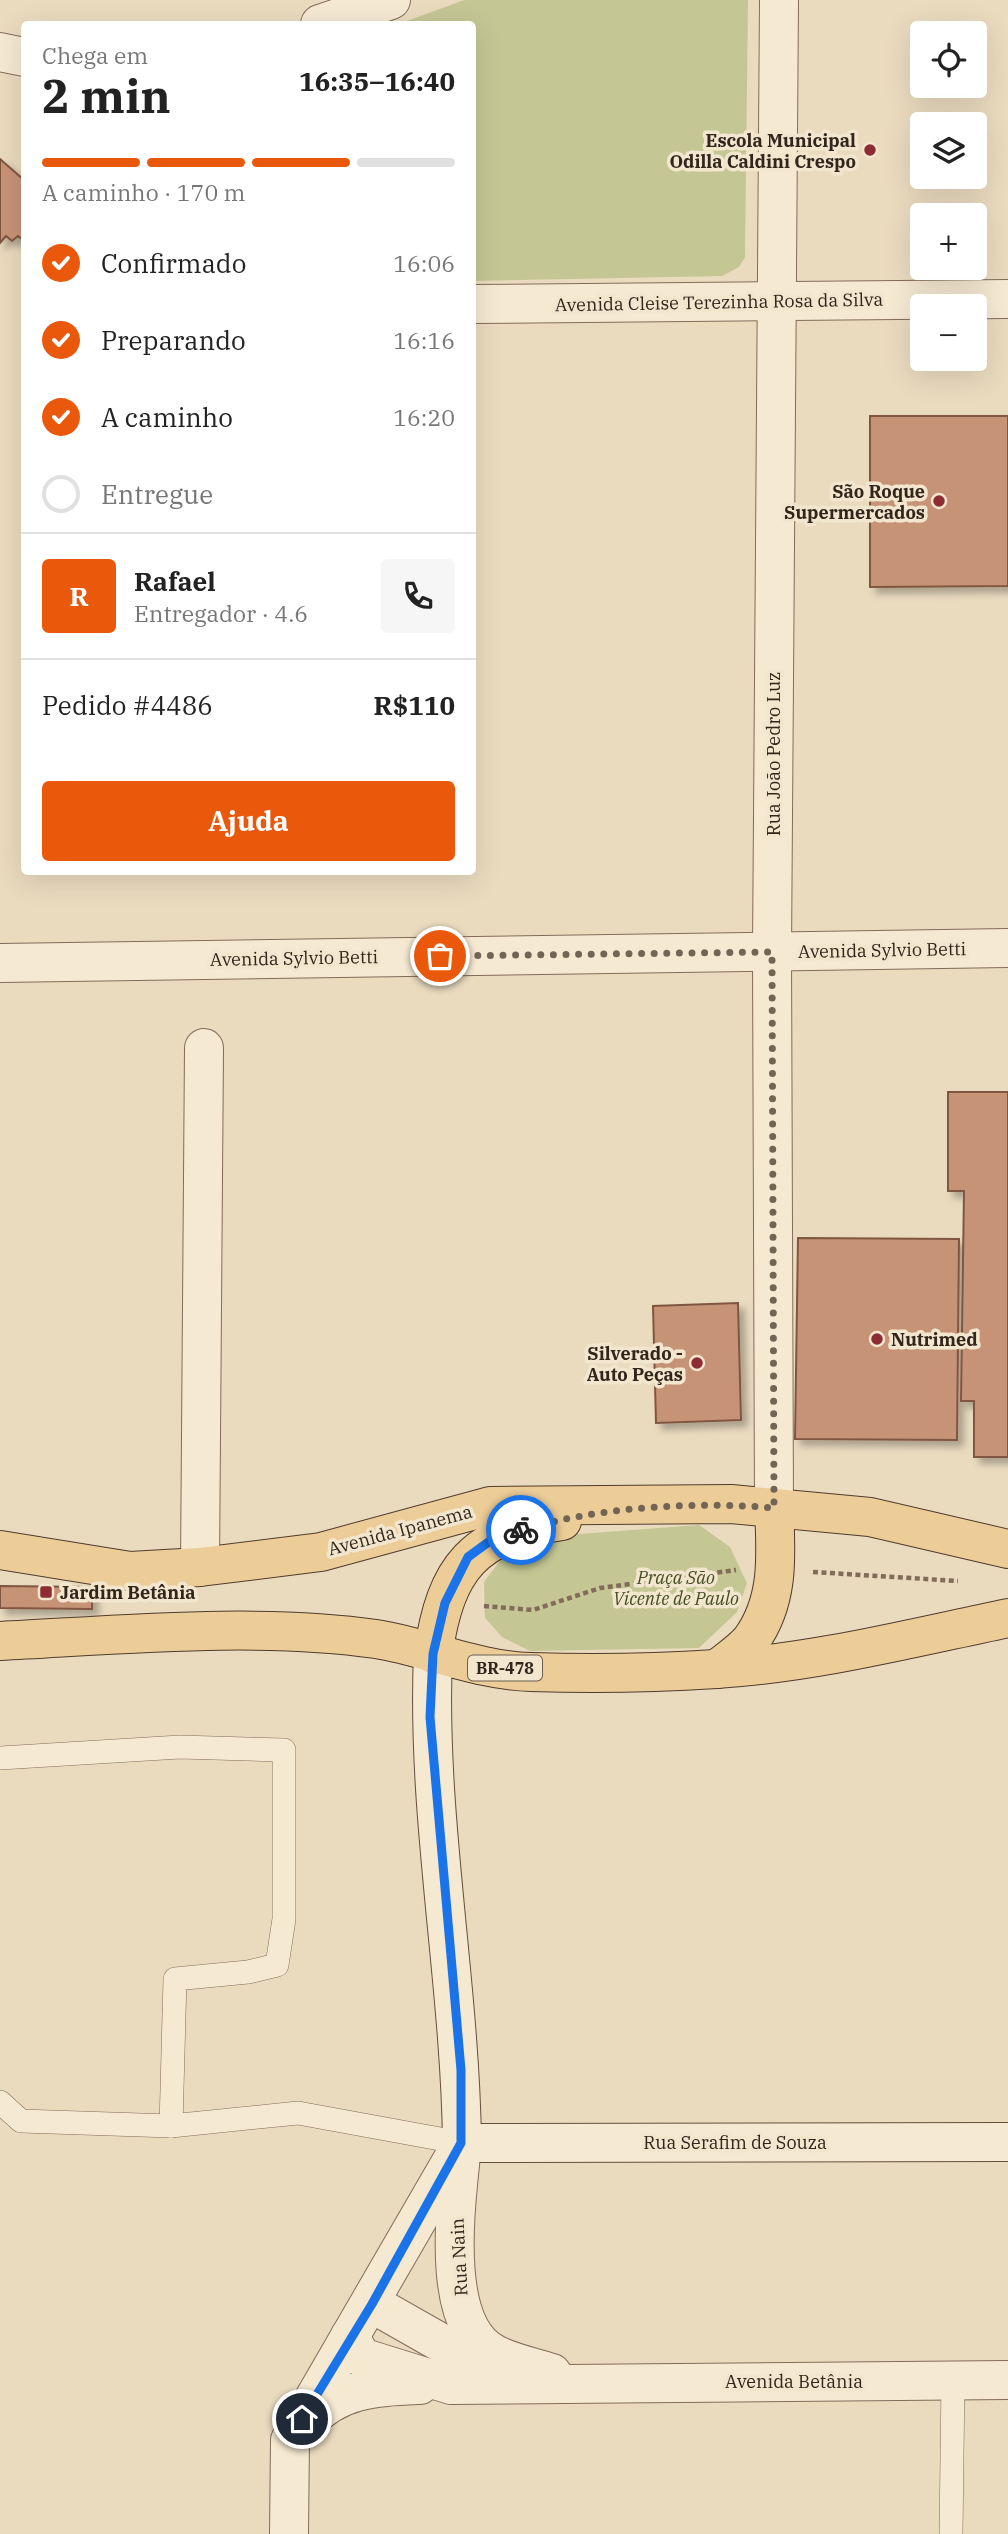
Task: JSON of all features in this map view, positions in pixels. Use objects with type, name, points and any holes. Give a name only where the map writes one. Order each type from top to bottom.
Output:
[{"type":"main road","name":"Avenida Ipanema","points":[[0,1550],[130,1571],[200,1567],[321,1552],[490,1506],[678,1504],[774,1508],[870,1517],[1008,1549]]},
{"type":"main road","points":[[433,1654],[445,1603],[468,1557],[494,1538],[544,1524],[678,1504]]},
{"type":"main road","points":[[717,1669],[750,1640],[772,1595],[777,1564],[774,1508]]},
{"type":"main road","name":"BR-478","points":[[0,1641],[133,1634],[299,1632],[377,1640],[527,1672],[717,1669],[854,1650],[1008,1618]]},
{"type":"street","points":[[329,21],[391,0]]},
{"type":"street","name":"Rua João Pedro Luz","points":[[774,1508],[774,301],[779,0]]},
{"type":"street","points":[[0,52],[21,56]]},
{"type":"street","name":"Avenida Cleise Terezinha Rosa da Silva","points":[[476,304],[1008,299]]},
{"type":"street","name":"Avenida Sylvio Betti","points":[[0,962],[1008,948]]},
{"type":"street","points":[[200,1567],[203,1497],[204,1048]]},
{"type":"street","name":"Rua Nain","points":[[433,1654],[430,1717],[461,2070],[461,2143],[455,2223],[457,2295],[474,2334],[494,2354],[581,2382]]},
{"type":"street","name":"Rua Serafim de Souza","points":[[461,2143],[1008,2142]]},
{"type":"street","name":"Rua Nain","points":[[289,2534],[290,2440],[350,2336],[372,2304],[461,2143]]},
{"type":"street","name":"Avenida Betânia","points":[[372,2304],[489,2367],[581,2382]]},
{"type":"street","name":"Avenida Betânia","points":[[350,2336],[361,2357],[454,2384]]},
{"type":"street","name":"Avenida Betânia","points":[[290,2440],[317,2411],[354,2390],[454,2384],[581,2382],[1008,2380]]},
{"type":"lane","points":[[0,1758],[180,1747],[284,1750],[284,1919],[277,1965],[248,1972],[175,1979],[171,2126]]},
{"type":"lane","points":[[0,2102],[21,2121],[171,2126],[298,2113],[461,2143]]},
{"type":"lane","points":[[951,2534],[953,2380]]},
{"type":"path","points":[[445,1603],[533,1610],[600,1588],[777,1564],[807,1571],[968,1581]]},
{"type":"green space","points":[[464,0],[748,0],[745,257],[739,267],[722,276],[476,281],[476,21],[407,21]]},
{"type":"green space","name":"Praça São Vicente de Paulo","points":[[699,1525],[730,1547],[747,1583],[737,1612],[699,1648],[530,1651],[502,1637],[485,1618],[484,1582],[503,1557],[539,1537]]},
{"type":"building","points":[[0,159],[21,177],[21,238],[18,236],[12,241],[6,236],[0,243]]},
{"type":"building","name":"São Roque Supermercados","points":[[870,416],[1008,416],[1008,586],[870,587]]},
{"type":"building","points":[[948,1092],[1008,1092],[1008,1457],[974,1457],[974,1401],[961,1401],[964,1191],[948,1191]]},
{"type":"building","name":"Nutrimed","points":[[798,1238],[959,1239],[957,1440],[795,1439]]},
{"type":"building","name":"Silverado - Auto Peças","points":[[738,1303],[741,1420],[656,1423],[653,1306]]},
{"type":"building","name":"Jardim Betânia","points":[[0,1586],[92,1587],[92,1609],[0,1608]]},
{"type":"way so far","points":[[440,956],[772,952],[774,1508],[731,1504],[678,1504],[544,1524],[521,1530]]},
{"type":"place","name":"Escola Municipal Odilla Caldini Crespo","points":[[870,150]]},
{"type":"place","name":"São Roque Supermercados","points":[[939,501]]},
{"type":"place","name":"Nutrimed","points":[[877,1339]]},
{"type":"place","name":"Silverado - Auto Peças","points":[[697,1363]]},
{"type":"place","name":"Jardim Betânia","points":[[46,1592]]},
{"type":"route","points":[[302,2419],[350,2336],[372,2304],[461,2143],[461,2070],[430,1717],[433,1654],[438,1623],[445,1603],[468,1557],[494,1538],[521,1530]]}]
